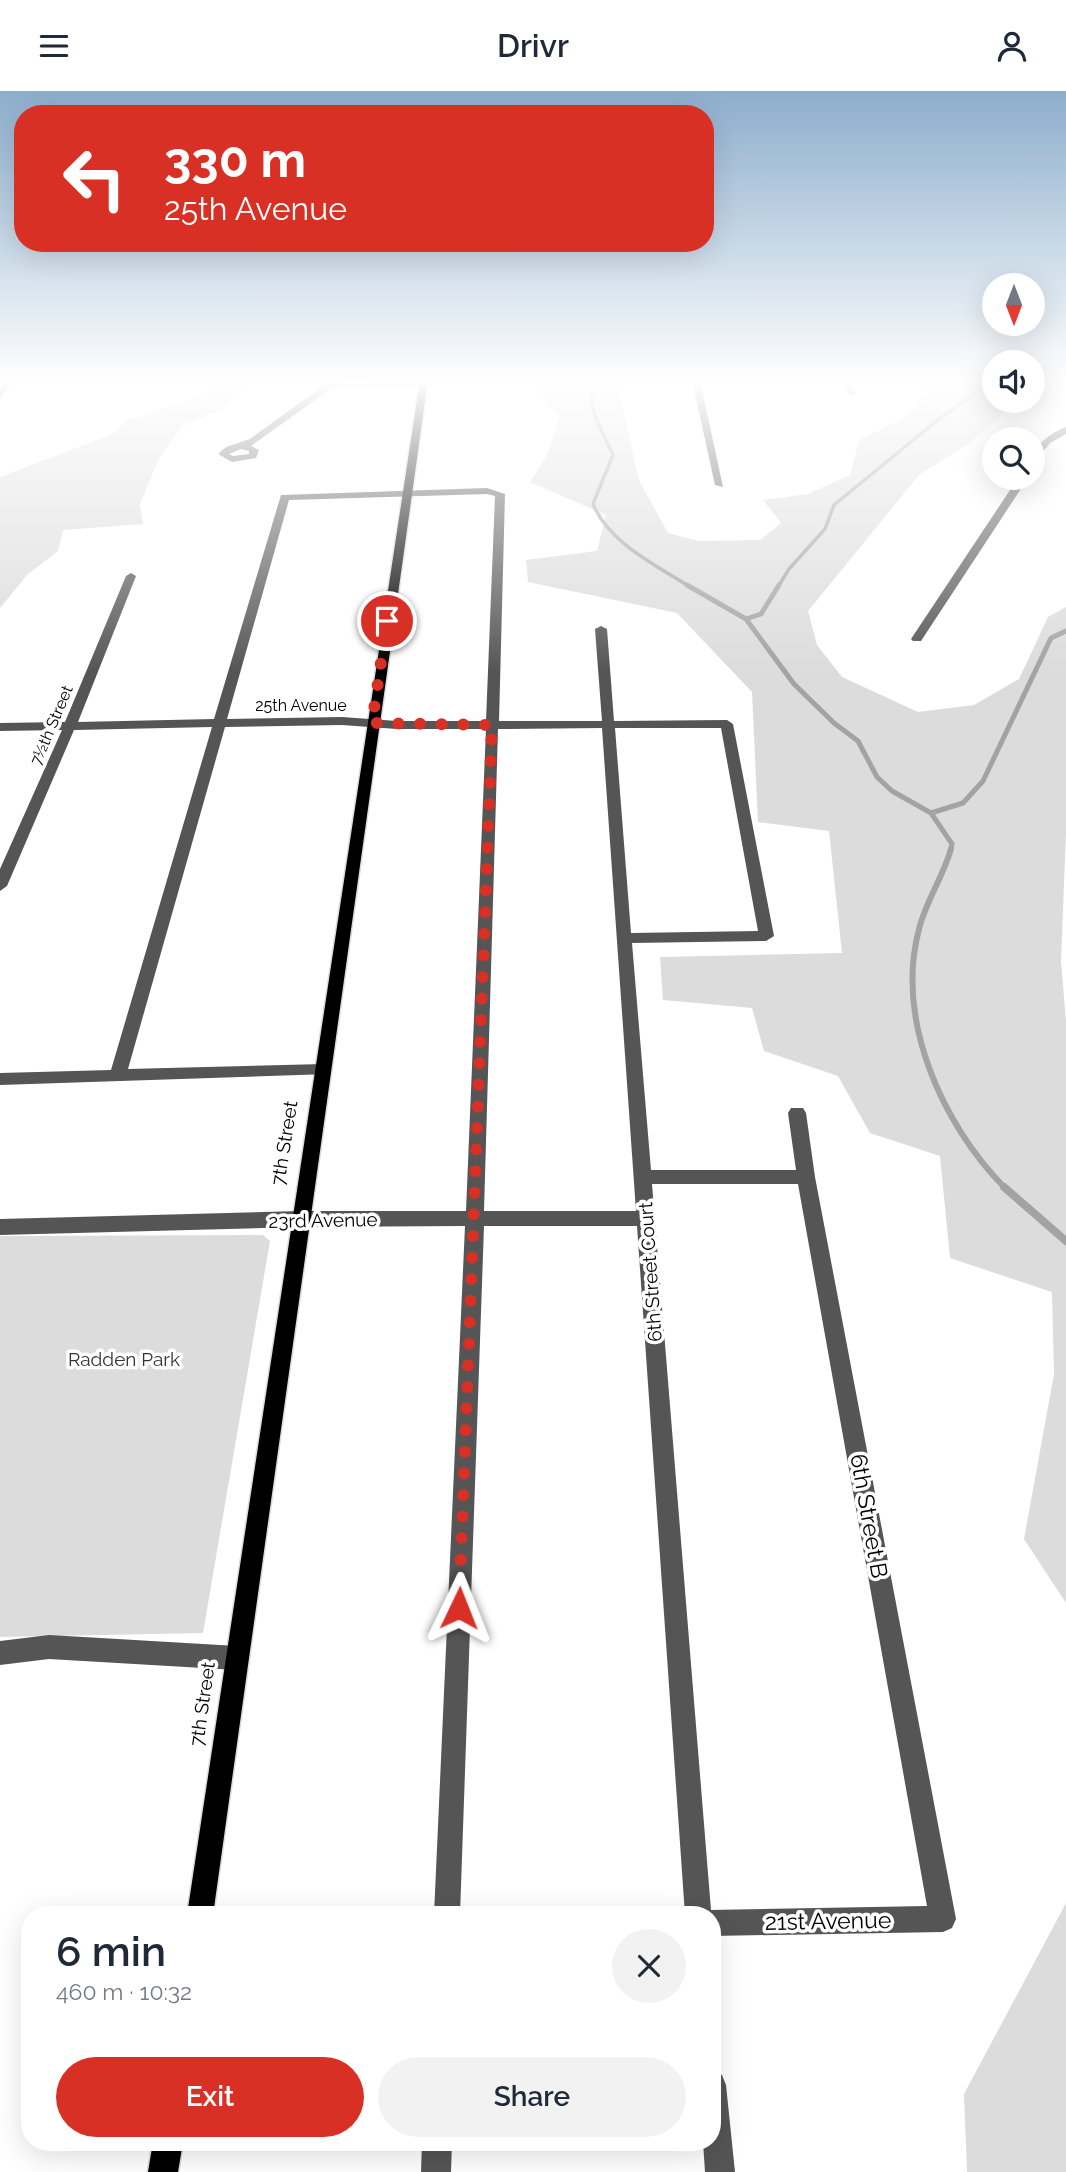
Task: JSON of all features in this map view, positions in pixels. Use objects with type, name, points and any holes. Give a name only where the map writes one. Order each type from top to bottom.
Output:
[{"type":"main road","name":"7th Street","points":[[201,1906],[408,477]]},
{"type":"main road","points":[[163,2172],[166,2151]]},
{"type":"street","points":[[718,477],[720,485]]},
{"type":"street","points":[[917,639],[1015,490]]},
{"type":"street","points":[[118,1075],[285,497],[497,492],[500,498],[475,1219],[447,1906]]},
{"type":"street","name":"7½th Street","points":[[0,886],[131,576]]},
{"type":"street","name":"6th Street Court","points":[[601,629],[697,1906]]},
{"type":"street","name":"25th Avenue","points":[[0,727],[219,722],[727,724],[766,936],[625,939]]},
{"type":"street","points":[[0,1079],[323,1070]]},
{"type":"street","name":"6th Street B","points":[[797,1113],[806,1177],[943,1919]]},
{"type":"street","points":[[642,1177],[806,1177]]},
{"type":"street","name":"23rd Avenue","points":[[0,1227],[300,1219],[646,1218]]},
{"type":"street","points":[[0,1653],[49,1647],[237,1658]]},
{"type":"street","name":"21st Avenue","points":[[721,1923],[943,1919]]},
{"type":"street","points":[[436,2172],[437,2151]]},
{"type":"street","points":[[718,2151],[720,2172]]},
{"type":"green space","points":[[0,477],[151,477],[140,504],[143,524],[63,530],[58,551],[28,574],[0,608]]},
{"type":"green space","points":[[533,477],[638,477],[668,533],[698,541],[760,540],[781,523],[763,500],[808,494],[845,477],[917,477],[808,611],[817,645],[842,677],[918,712],[974,705],[1019,679],[1048,617],[1066,607],[1066,832],[1061,961],[1066,1022],[1066,1603],[1024,1539],[1054,1374],[1052,1292],[950,1258],[940,1156],[870,1133],[838,1076],[764,1051],[752,1008],[663,1000],[660,957],[842,953],[829,831],[758,822],[752,692],[677,613],[528,582],[526,560],[597,551],[606,515],[530,482]]},
{"type":"green space","name":"Radden Park","points":[[263,1235],[270,1241],[203,1633],[0,1637],[0,1236]]},
{"type":"green space","points":[[1066,1903],[1066,2172],[967,2172],[964,2094]]},
{"type":"waterway","points":[[604,477],[593,504],[600,518],[635,552],[690,587]]},
{"type":"waterway","points":[[778,587],[789,569],[825,529],[834,505],[868,477]]},
{"type":"waterway","points":[[687,585],[746,619]]},
{"type":"waterway","points":[[746,619],[761,614],[779,585]]},
{"type":"waterway","points":[[746,619],[794,684],[834,723],[858,741],[877,777],[892,791],[931,813]]},
{"type":"waterway","points":[[931,813],[963,803],[983,781],[1051,638],[1066,631]]},
{"type":"waterway","points":[[931,813],[952,844],[950,851]]},
{"type":"waterway","points":[[951,849],[919,929],[913,964],[913,999],[929,1069],[944,1102],[982,1162],[1005,1187]]},
{"type":"waterway","points":[[1005,1187],[1066,1241]]},
{"type":"route","points":[[387,621],[372,723],[492,725],[459,1608]]}]
